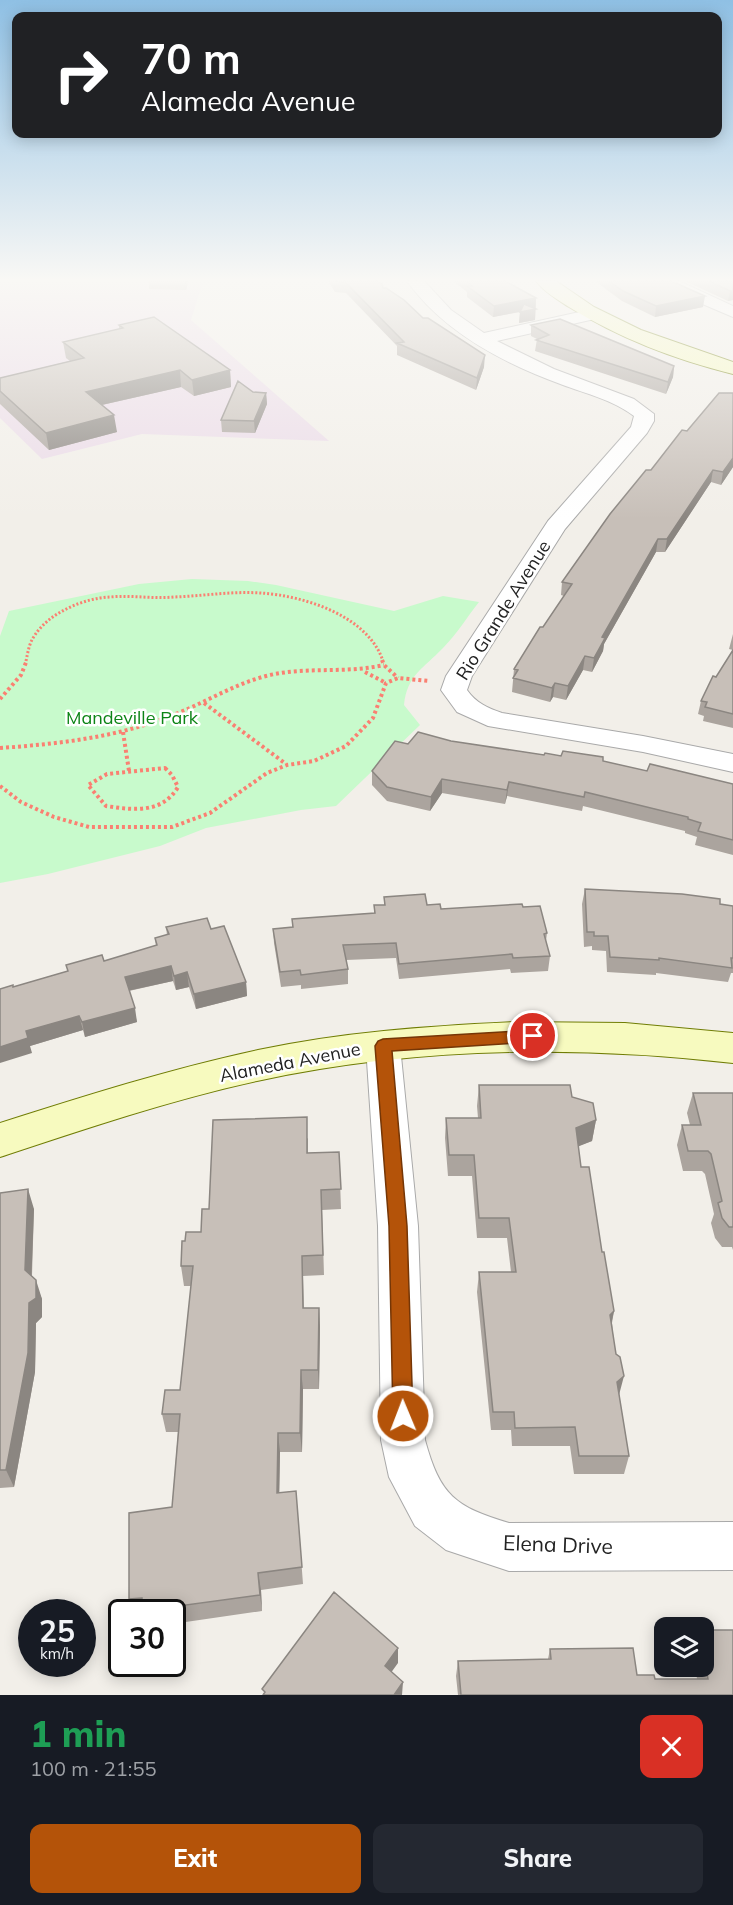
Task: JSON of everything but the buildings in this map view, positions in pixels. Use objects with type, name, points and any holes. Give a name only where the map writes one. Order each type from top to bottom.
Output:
[{"type":"street","name":"Rio Grande Avenue","points":[[519,360],[626,403],[644,414],[644,422],[556,526],[459,676],[454,690],[461,703],[497,720],[643,744],[733,763]]},
{"type":"street","points":[[709,360],[733,368]]},
{"type":"street","name":"Alameda Avenue","points":[[0,1140],[161,1089],[296,1058],[383,1046],[533,1036],[678,1040],[733,1048]]},
{"type":"street","name":"Elena Drive","points":[[383,1046],[398,1226],[403,1440],[412,1477],[431,1510],[463,1533],[509,1547],[733,1546]]},
{"type":"path","points":[[0,699],[22,674],[28,660],[30,644],[40,628],[84,602],[117,596],[205,597],[235,592],[266,593],[314,604],[357,624],[382,655],[384,665],[398,678],[386,684],[373,718],[346,746],[314,761],[287,765],[267,773],[210,813],[172,827],[89,827],[54,817],[21,802],[0,786]]},
{"type":"path","points":[[0,748],[94,740],[204,703],[224,690],[268,675],[325,669],[365,671],[384,665]]},
{"type":"path","points":[[365,671],[386,684]]},
{"type":"path","points":[[204,703],[287,765]]},
{"type":"path","points":[[123,732],[129,771]]},
{"type":"path","points":[[165,768],[172,775],[178,787],[174,797],[159,806],[132,810],[106,806],[88,785],[107,774],[129,771],[165,768]]},
{"type":"shaded area","points":[[0,360],[237,360],[329,441],[142,434],[42,459],[0,418]]},
{"type":"green space","name":"Mandeville Park","points":[[192,579],[248,581],[276,585],[394,611],[443,596],[479,602],[453,637],[418,673],[409,686],[404,705],[420,725],[336,806],[301,810],[206,828],[160,846],[48,874],[0,883],[0,636],[9,611],[139,584]]},
{"type":"route","points":[[403,1416],[398,1226],[383,1046],[533,1036]]}]
